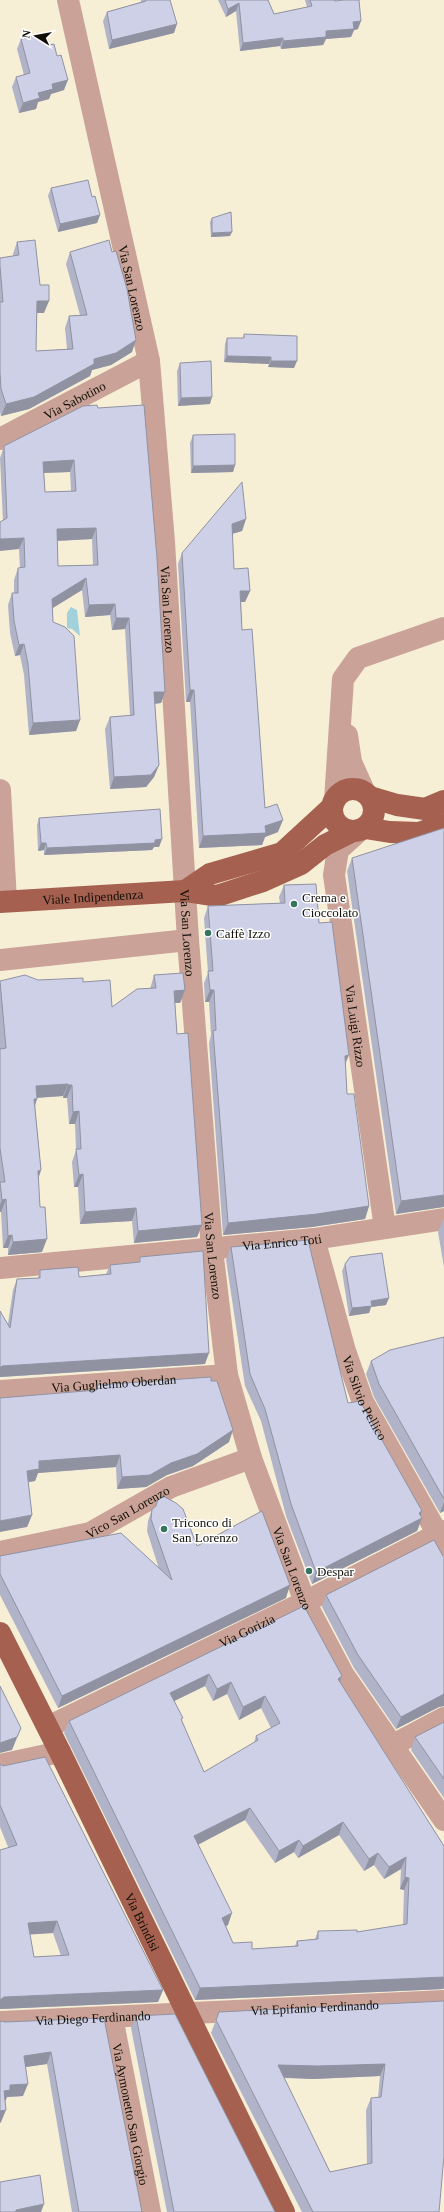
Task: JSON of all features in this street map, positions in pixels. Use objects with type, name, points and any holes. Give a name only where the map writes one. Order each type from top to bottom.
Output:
[{"type":"main road","points":[[185,891],[210,874],[282,853],[334,804],[345,791],[359,790],[367,795],[397,805],[425,809],[444,801]]},
{"type":"main road","points":[[358,830],[370,824],[375,810],[367,795]]},
{"type":"main road","points":[[334,804],[334,820],[339,826],[358,830],[419,833],[444,824]]},
{"type":"main road","name":"Viale Indipendenza","points":[[3,901],[185,891],[217,896],[263,881],[301,864],[325,845],[358,830]]},
{"type":"main road","name":"Via Brindisi","points":[[0,1633],[48,1727],[284,2212]]},
{"type":"street","name":"Via San Lorenzo","points":[[68,0],[149,361],[164,542],[188,940],[212,1249],[227,1375],[251,1458],[305,1602],[343,1674],[444,1820]]},
{"type":"street","name":"Via Sabotino","points":[[0,439],[149,361]]},
{"type":"street","points":[[334,804],[343,679],[358,658],[444,628]]},
{"type":"street","points":[[342,700],[351,762],[367,795]]},
{"type":"street","points":[[0,790],[3,901]]},
{"type":"street","name":"Via Luigi Rizzo","points":[[358,830],[338,850],[334,875],[385,1228]]},
{"type":"street","points":[[0,960],[188,940]]},
{"type":"street","name":"Via Enrico Toti","points":[[0,1268],[314,1239],[444,1219]]},
{"type":"street","name":"Via Silvio Pellico","points":[[314,1239],[345,1351],[363,1402],[442,1537]]},
{"type":"street","name":"Via Guglielmo Oberdan","points":[[0,1391],[227,1375]]},
{"type":"street","name":"Vico San Lorenzo","points":[[0,1552],[90,1533],[171,1487],[251,1458]]},
{"type":"street","name":"Via Gorizia","points":[[48,1727],[442,1537]]},
{"type":"street","points":[[393,1745],[444,1718]]},
{"type":"street","points":[[0,1764],[60,1752]]},
{"type":"street","name":"Via Epifanio Ferdinando","points":[[186,2013],[444,2001]]},
{"type":"street","name":"Via Diego Ferdinando","points":[[0,2022],[186,2013]]},
{"type":"street","name":"Via Aymonetto San Giorgio","points":[[112,2017],[150,2212]]},
{"type":"water","points":[[71,607],[77,610],[80,636],[72,629],[67,628],[67,613]]},
{"type":"building","points":[[146,0],[170,0],[177,24],[112,40],[107,12]]},
{"type":"building","points":[[225,0],[268,0],[274,14],[312,6],[310,0],[359,0],[361,21],[353,22],[354,29],[326,31],[326,37],[283,41],[283,38],[243,43],[239,3],[228,9]]},
{"type":"building","points":[[46,33],[49,45],[54,44],[57,56],[61,55],[68,80],[52,84],[53,89],[38,93],[40,98],[23,103],[16,77],[30,73],[21,39]]},
{"type":"building","points":[[88,180],[92,197],[95,196],[100,215],[60,224],[51,188]]},
{"type":"building","points":[[231,212],[232,232],[212,233],[212,218]]},
{"type":"building","points":[[35,240],[40,285],[49,285],[49,301],[37,301],[36,351],[73,349],[69,316],[87,315],[70,252],[109,240],[112,252],[116,251],[127,289],[136,340],[116,353],[94,359],[94,364],[34,397],[6,404],[1,389],[0,372],[0,302],[3,302],[0,258],[19,255],[17,242]]},
{"type":"building","points":[[244,334],[297,336],[297,361],[271,361],[271,357],[227,356],[227,338],[244,338]]},
{"type":"building","points":[[211,361],[212,397],[181,398],[180,363]]},
{"type":"building","points":[[97,405],[98,408],[144,405],[157,558],[165,692],[154,692],[159,765],[151,775],[114,777],[110,717],[134,715],[129,618],[116,618],[115,604],[89,605],[86,578],[52,599],[53,622],[65,627],[74,636],[80,720],[33,723],[28,664],[24,644],[19,645],[14,621],[12,593],[18,593],[18,568],[25,567],[24,538],[0,539],[0,522],[7,518],[4,446],[83,406]],"holes":[[[74,460],[76,491],[45,492],[43,462]],[[96,528],[98,565],[58,566],[57,529]]]},
{"type":"building","points":[[235,434],[235,465],[193,466],[193,435]]},
{"type":"building","points":[[242,482],[246,519],[232,524],[234,569],[248,568],[250,591],[240,591],[242,630],[252,629],[265,808],[277,804],[283,820],[265,826],[266,833],[203,836],[194,690],[190,690],[182,553]]},
{"type":"building","points":[[160,809],[162,839],[155,840],[155,843],[47,848],[46,843],[41,843],[39,818]]},
{"type":"building","points":[[444,828],[444,1195],[401,1201],[352,858]]},
{"type":"building","points":[[316,884],[319,923],[332,922],[349,1055],[345,1056],[347,1094],[354,1094],[369,1206],[317,1214],[228,1223],[213,1031],[216,1030],[214,990],[210,990],[208,971],[213,971],[208,906],[285,903],[284,885]]},
{"type":"building","points":[[183,973],[185,990],[174,991],[177,1034],[188,1033],[202,1225],[138,1231],[136,1208],[85,1212],[83,1174],[79,1175],[76,1149],[81,1149],[79,1111],[73,1112],[72,1085],[36,1086],[37,1099],[34,1099],[41,1170],[38,1171],[40,1207],[45,1207],[47,1239],[13,1242],[12,1235],[8,1236],[6,1199],[2,1200],[0,1182],[5,1182],[0,1148],[0,1049],[6,1048],[0,981],[25,975],[38,980],[83,978],[83,982],[110,980],[112,1007],[137,989],[156,988],[154,975]]},
{"type":"building","points":[[308,1240],[348,1403],[360,1401],[422,1511],[419,1513],[422,1518],[316,1572],[291,1504],[265,1409],[250,1374],[231,1247]]},
{"type":"building","points":[[203,1251],[209,1353],[2,1366],[0,1368],[0,1311],[10,1328],[17,1279],[40,1278],[40,1270],[78,1267],[79,1277],[111,1274],[110,1265],[140,1262],[140,1257]]},
{"type":"building","points":[[382,1253],[389,1298],[371,1301],[372,1306],[352,1308],[345,1264],[350,1257]]},
{"type":"building","points":[[444,1337],[444,1499],[379,1384],[371,1361],[390,1350]]},
{"type":"building","points":[[211,1377],[211,1381],[217,1381],[233,1430],[197,1454],[171,1463],[150,1475],[122,1477],[120,1455],[39,1461],[39,1469],[27,1471],[32,1515],[0,1521],[0,1398],[97,1390],[97,1385]]},
{"type":"building","points":[[163,1496],[176,1503],[183,1509],[197,1546],[262,1511],[290,1585],[62,1696],[0,1574],[0,1556],[121,1533],[172,1580],[151,1519],[152,1509],[156,1506],[158,1499]]},
{"type":"building","points":[[434,1540],[444,1558],[444,1694],[401,1717],[358,1655],[326,1595]]},
{"type":"building","points":[[304,1606],[342,1676],[338,1679],[444,1846],[444,1977],[200,1988],[69,1721]],"holes":[[[209,1674],[217,1689],[231,1682],[243,1707],[265,1696],[280,1723],[256,1736],[258,1740],[204,1772],[181,1719],[183,1718],[170,1693]],[[250,1808],[279,1851],[299,1840],[303,1846],[343,1822],[369,1859],[378,1853],[389,1867],[406,1857],[405,1877],[409,1878],[407,1924],[357,1932],[357,1930],[318,1931],[318,1939],[297,1941],[298,1946],[252,1949],[252,1942],[233,1943],[222,1918],[232,1913],[194,1836]]]},
{"type":"building","points":[[0,1686],[21,1728],[17,1737],[0,1743]]},
{"type":"building","points":[[444,1722],[444,1779],[415,1737]]},
{"type":"building","points":[[45,1757],[163,1990],[4,1997],[0,2000],[0,1850],[17,1845],[0,1805],[0,1764],[3,1766]],"holes":[[[57,1921],[69,1955],[34,1957],[28,1923]]]},
{"type":"building","points":[[444,2001],[444,2156],[439,2212],[313,2212],[216,2020],[219,2012]],"holes":[[[385,2064],[381,2097],[371,2098],[372,2163],[330,2172],[278,2065],[318,2066]]]},
{"type":"building","points":[[175,2014],[275,2212],[174,2212],[136,2016]]},
{"type":"building","points":[[104,2018],[142,2212],[79,2212],[51,2052],[24,2056],[28,2084],[10,2085],[10,2090],[4,2091],[6,2110],[0,2111],[0,2021]]},
{"type":"building","points":[[40,2175],[44,2204],[16,2210],[16,2212],[0,2212],[0,2182]]},
{"type":"place","name":"Crema e Cioccolato","points":[[294,904]]},
{"type":"place","name":"Caffè Izzo","points":[[208,933]]},
{"type":"place","name":"Triconco di San Lorenzo","points":[[164,1529]]},
{"type":"place","name":"Despar","points":[[309,1571]]}]
